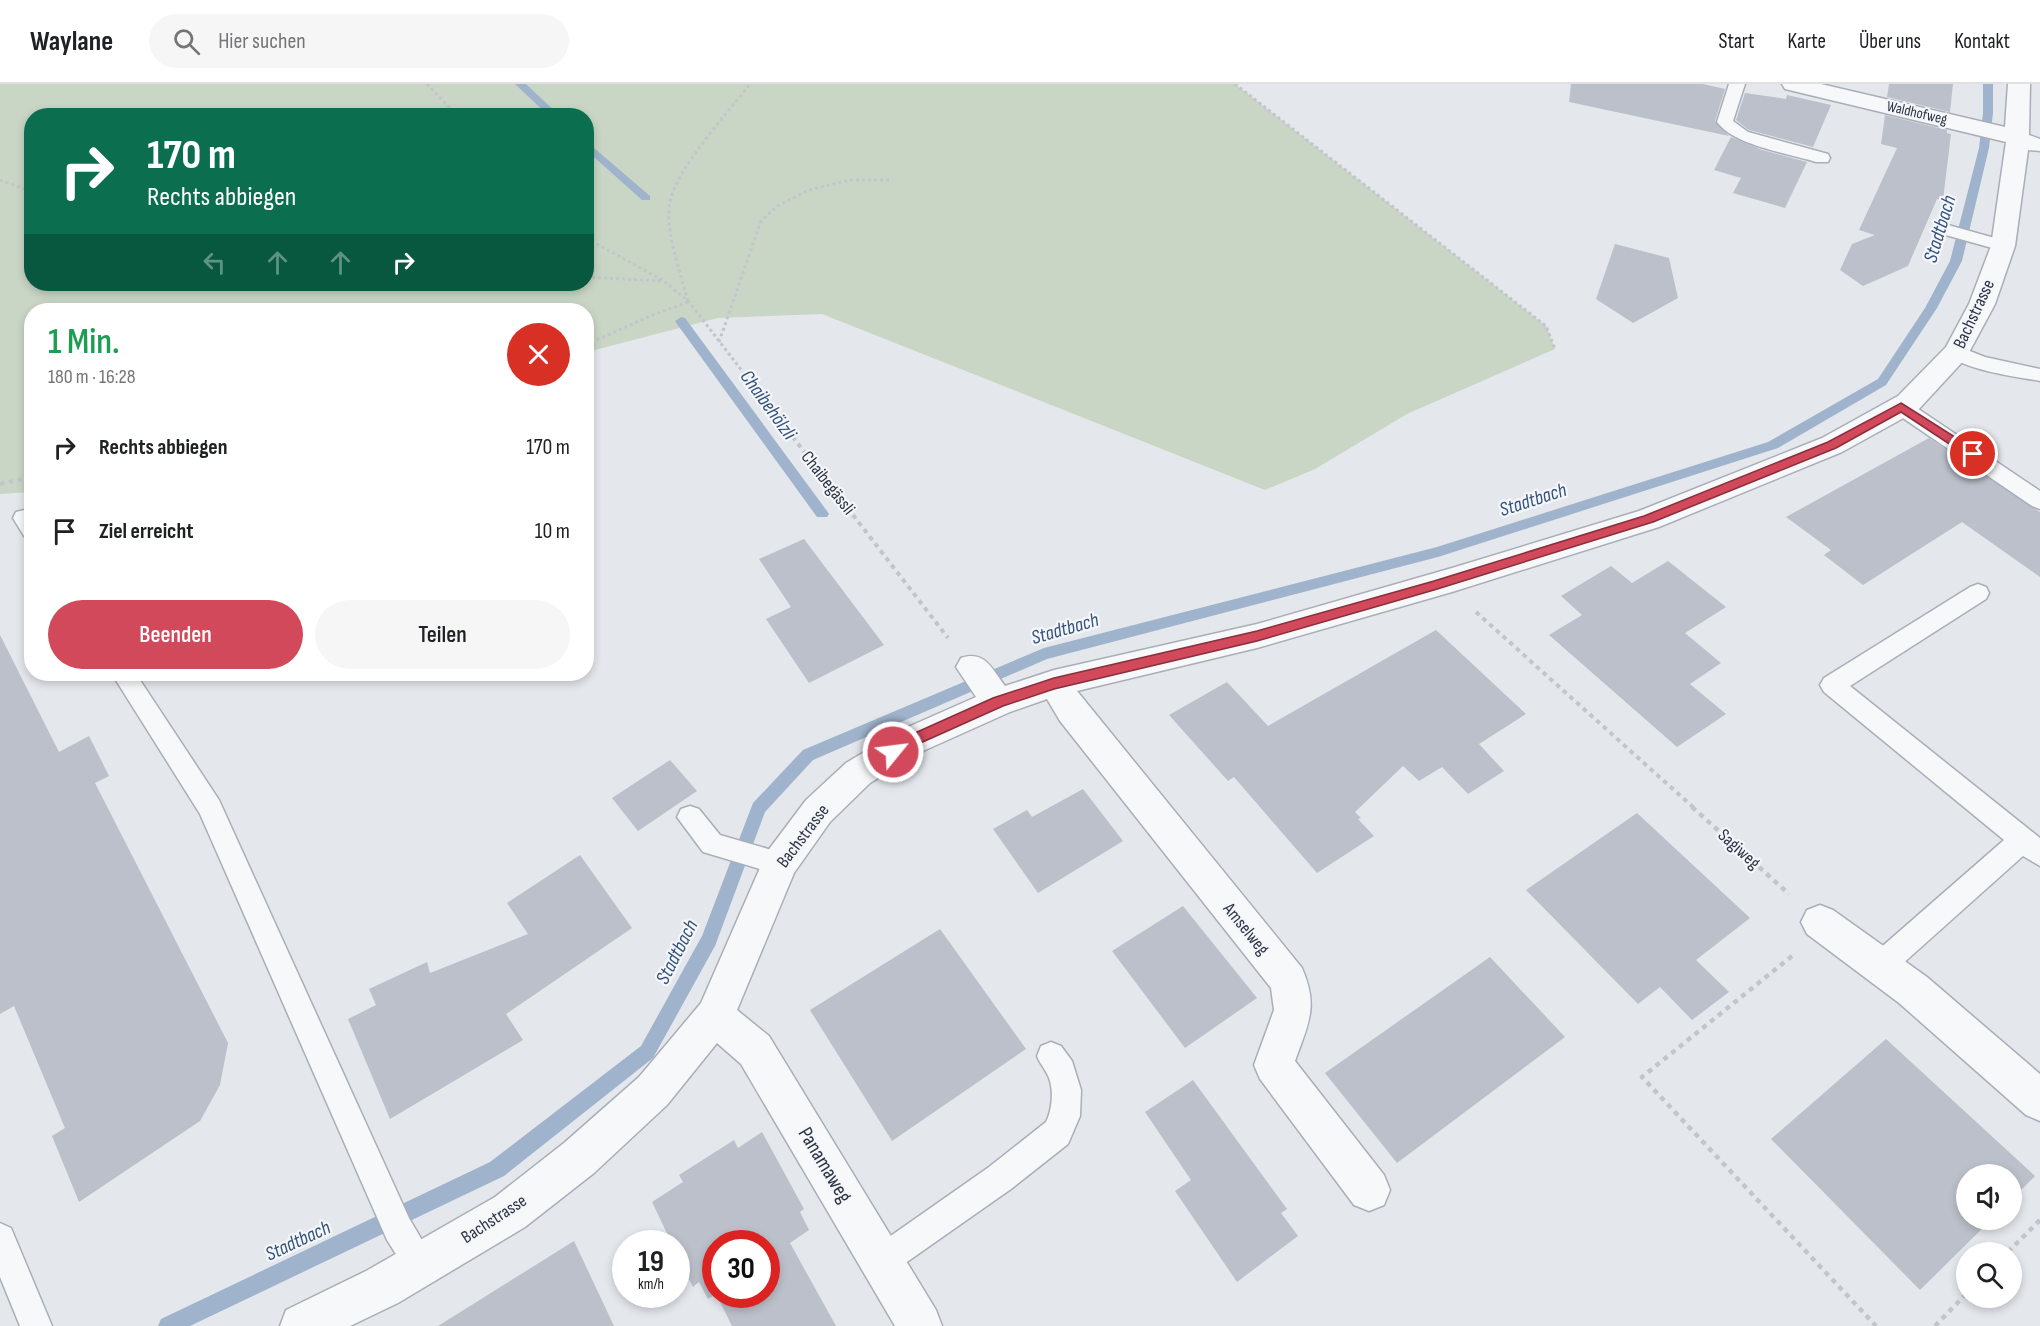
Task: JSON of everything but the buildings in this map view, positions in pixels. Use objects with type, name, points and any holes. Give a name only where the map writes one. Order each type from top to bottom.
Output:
[{"type":"street","name":"Waldhofweg","points":[[1793,84],[2009,136]]},
{"type":"street","name":"Bachstrasse","points":[[302,1326],[382,1287],[510,1212],[579,1158],[653,1091],[715,1016],[768,860],[858,773],[911,741],[986,686],[1054,683],[1257,636],[1452,580],[1649,519],[1832,445],[1908,403],[1957,352],[1982,304],[2003,246],[2009,136],[2016,125],[2019,84]]},
{"type":"street","name":"Amselweg","points":[[1054,683],[1079,720],[1289,981],[1293,1010],[1274,1065],[1369,1190]]},
{"type":"street","points":[[1825,926],[1913,990],[2040,1101]]},
{"type":"street","name":"Panamaweg","points":[[715,1016],[754,1050],[883,1260],[920,1326]]},
{"type":"lane","points":[[1737,84],[1725,122],[1742,135],[1822,158]]},
{"type":"lane","points":[[1948,230],[2003,246]]},
{"type":"lane","points":[[1957,352],[1980,362],[2040,375]]},
{"type":"lane","points":[[1901,407],[2040,501]]},
{"type":"lane","points":[[1880,966],[2031,847],[1832,684],[1978,593]]},
{"type":"lane","points":[[128,681],[210,808],[393,1217],[420,1264]]},
{"type":"lane","points":[[690,817],[712,844],[768,860]]},
{"type":"lane","points":[[883,1260],[1000,1178],[1057,1132],[1065,1116],[1066,1090],[1062,1071],[1051,1056]]},
{"type":"lane","points":[[0,1239],[36,1326]]},
{"type":"path","points":[[427,84],[450,108]]},
{"type":"path","points":[[594,341],[688,302],[673,237],[669,202],[684,172],[750,84]]},
{"type":"path","points":[[1235,84],[1546,326],[1555,349]]},
{"type":"path","points":[[0,180],[24,189]]},
{"type":"path","points":[[719,343],[761,221],[777,206],[809,190],[850,180],[892,180]]},
{"type":"path","name":"Chaibegässli","points":[[594,242],[664,281],[688,302],[986,686]]},
{"type":"path","points":[[594,277],[664,281]]},
{"type":"path","points":[[0,484],[24,479]]},
{"type":"path","name":"Sagiweg","points":[[1452,580],[1474,611],[1825,926]]},
{"type":"path","points":[[1825,926],[1642,1077],[1876,1326]]},
{"type":"path","points":[[2018,1242],[2040,1220]]},
{"type":"path","points":[[1935,1326],[1956,1304]]},
{"type":"green space","points":[[0,84],[1235,84],[1546,326],[1555,349],[1407,414],[1315,469],[1265,490],[822,314],[718,318],[594,350],[594,303],[24,303],[24,492],[0,494]]},
{"type":"waterway","name":"Chaibehölzli","points":[[520,84],[546,108]]},
{"type":"waterway","name":"Stadtbach","points":[[168,1326],[497,1169],[647,1052],[709,940],[759,808],[808,755],[1044,654],[1438,552],[1773,445],[1882,382],[1931,308],[1956,261],[1984,148],[1988,113],[1988,84]]},
{"type":"waterway","name":"Chaibehölzli","points":[[594,151],[646,198]]},
{"type":"waterway","name":"Chaibehölzli","points":[[681,321],[822,514]]},
{"type":"route","points":[[893,752],[911,741],[998,702],[1054,683],[1257,636],[1434,586],[1543,550],[1649,519],[1832,445],[1901,407],[1973,454]]}]
